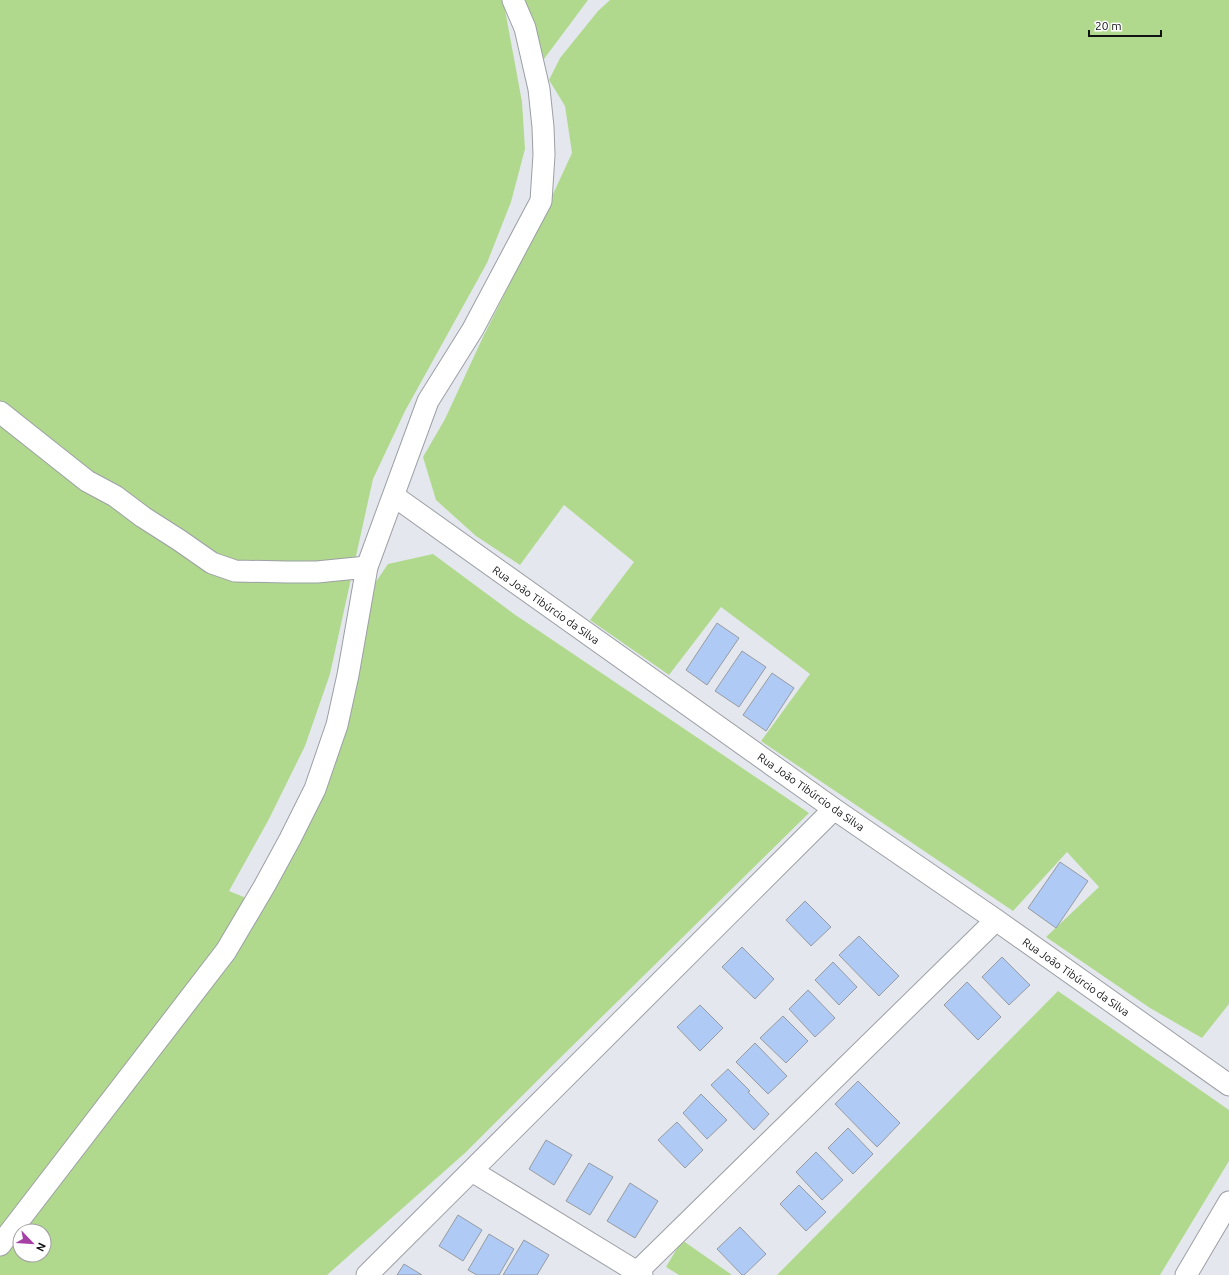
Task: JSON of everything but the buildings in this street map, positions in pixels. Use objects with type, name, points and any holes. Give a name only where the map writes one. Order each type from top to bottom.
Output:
[{"type":"street","points":[[0,1245],[226,951],[265,885],[315,789],[337,725],[348,675],[367,567],[428,401],[473,329],[541,201],[544,155],[539,89],[525,28],[513,0]]},
{"type":"street","points":[[0,412],[87,481],[116,496],[143,517],[212,563],[235,570],[287,572],[317,572],[367,567]]},
{"type":"street","name":"Rua João Tibúrcio da Silva","points":[[394,496],[834,809],[996,920],[1229,1085]]},
{"type":"street","points":[[367,1275],[834,809]]},
{"type":"street","points":[[472,1171],[640,1274],[996,920]]},
{"type":"street","points":[[1186,1275],[1229,1202]]},
{"type":"green space","points":[[0,0],[502,0],[504,4],[522,102],[525,149],[511,202],[487,263],[405,411],[373,479],[330,674],[305,746],[269,819],[229,891],[261,904],[301,826],[373,586],[388,564],[433,554],[514,614],[809,813],[465,1153],[327,1275],[0,1275]]},
{"type":"green space","points":[[524,0],[588,0],[544,59]]},
{"type":"green space","points":[[610,0],[1229,0],[1229,1004],[1202,1038],[1150,1008],[1046,937],[1099,887],[1067,852],[1013,911],[761,741],[810,674],[721,607],[669,675],[590,620],[634,562],[564,505],[520,565],[476,536],[436,500],[423,457],[445,419],[572,153],[565,106],[549,80],[560,58],[598,11]]},
{"type":"green space","points":[[1058,991],[1229,1110],[1229,1161],[1160,1275],[777,1275]]},
{"type":"green space","points":[[682,1240],[732,1275],[679,1275],[666,1267]]}]
